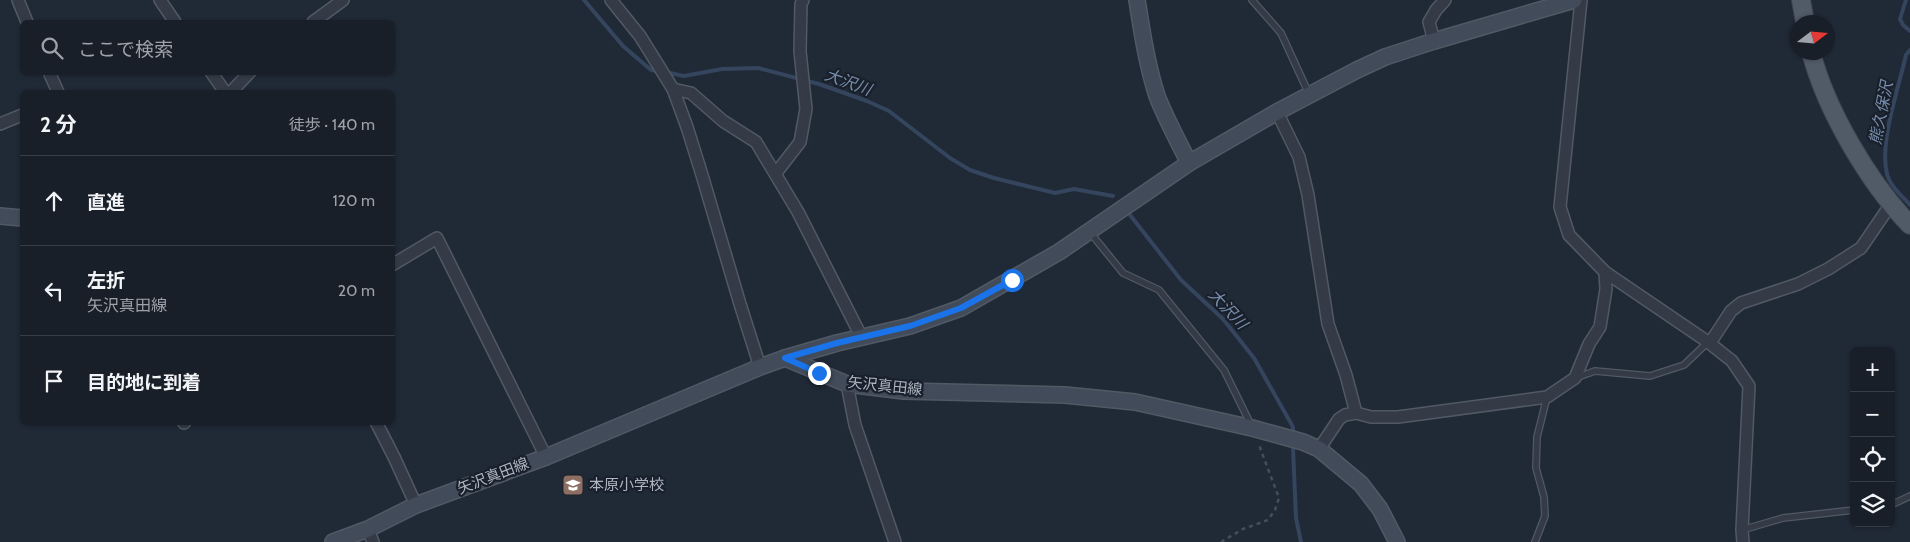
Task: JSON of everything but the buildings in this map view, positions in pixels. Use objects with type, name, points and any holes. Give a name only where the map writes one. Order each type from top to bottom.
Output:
[{"type":"main road","points":[[1137,0],[1145,52],[1157,96],[1171,130],[1190,163]]},
{"type":"main road","points":[[785,358],[837,343],[910,326],[961,308],[1012,280],[1190,163],[1309,94],[1385,57],[1574,0]]},
{"type":"main road","points":[[1802,0],[1804,15]]},
{"type":"main road","points":[[1814,60],[1823,87],[1851,143],[1872,179],[1910,225]]},
{"type":"main road","points":[[0,216],[20,218]]},
{"type":"main road","name":"矢沢真田線","points":[[333,542],[370,535],[416,506],[546,457],[785,358],[847,384],[904,391],[1065,395],[1135,402],[1252,428],[1319,449],[1361,484],[1380,509],[1397,542]]},
{"type":"street","points":[[18,0],[26,20]]},
{"type":"street","points":[[160,0],[174,20]]},
{"type":"street","points":[[317,20],[342,0]]},
{"type":"street","points":[[611,0],[640,36],[673,89],[695,151],[760,367]]},
{"type":"street","points":[[776,174],[800,142],[806,109],[800,51],[803,0]]},
{"type":"street","points":[[1434,41],[1429,22],[1445,0]]},
{"type":"street","points":[[1581,0],[1560,207],[1569,235],[1606,272],[1709,342],[1732,361],[1749,386],[1742,536]]},
{"type":"street","points":[[50,75],[57,90]]},
{"type":"street","points":[[213,75],[224,90]]},
{"type":"street","points":[[233,90],[247,75]]},
{"type":"street","points":[[673,89],[691,93],[723,121],[756,142],[798,212],[862,338]]},
{"type":"street","points":[[1277,112],[1300,157],[1328,324],[1346,375],[1356,413]]},
{"type":"street","points":[[0,124],[20,116]]},
{"type":"street","points":[[1709,342],[1731,311],[1741,303],[1798,284],[1828,269],[1861,248],[1891,204]]},
{"type":"street","points":[[395,264],[437,238],[546,457]]},
{"type":"street","points":[[1319,449],[1339,419],[1345,415],[1356,413],[1371,417],[1398,417],[1547,397],[1575,378],[1589,344],[1600,327],[1606,289],[1606,272]]},
{"type":"street","points":[[847,384],[855,424],[895,542]]},
{"type":"street","points":[[378,425],[416,506]]},
{"type":"lane","points":[[1252,0],[1281,33],[1309,94]]},
{"type":"lane","points":[[1089,231],[1123,273],[1159,290],[1224,370],[1252,428]]},
{"type":"lane","points":[[1575,378],[1595,371],[1650,376],[1684,365],[1709,342]]},
{"type":"lane","points":[[1535,542],[1545,516],[1544,497],[1536,468],[1537,437],[1547,397]]},
{"type":"lane","points":[[1895,503],[1910,496]]},
{"type":"lane","points":[[1742,536],[1783,518],[1850,510]]},
{"type":"path","points":[[1221,542],[1243,529],[1268,520],[1275,510],[1279,498],[1252,428]]},
{"type":"waterway","name":"大沢川","points":[[584,0],[623,46],[651,70],[658,71]]},
{"type":"waterway","name":"熊久保沢","points":[[1906,0],[1900,19],[1903,25],[1910,31]]},
{"type":"waterway","name":"熊久保沢","points":[[1910,50],[1906,55],[1891,114],[1885,161],[1891,183],[1910,205]]},
{"type":"waterway","name":"大沢川","points":[[665,72],[684,76],[722,69],[758,68],[819,84],[889,111],[950,158],[970,170],[1055,193],[1074,189],[1113,196]]},
{"type":"waterway","name":"大沢川","points":[[1130,215],[1181,280],[1223,319],[1254,358],[1293,427],[1293,431]]},
{"type":"waterway","name":"大沢川","points":[[1293,448],[1296,518],[1301,542]]},
{"type":"place","name":"本原小学校","points":[[573,485]]},
{"type":"route","points":[[819,373],[785,358],[837,343],[910,326],[961,308],[1012,280]]}]
